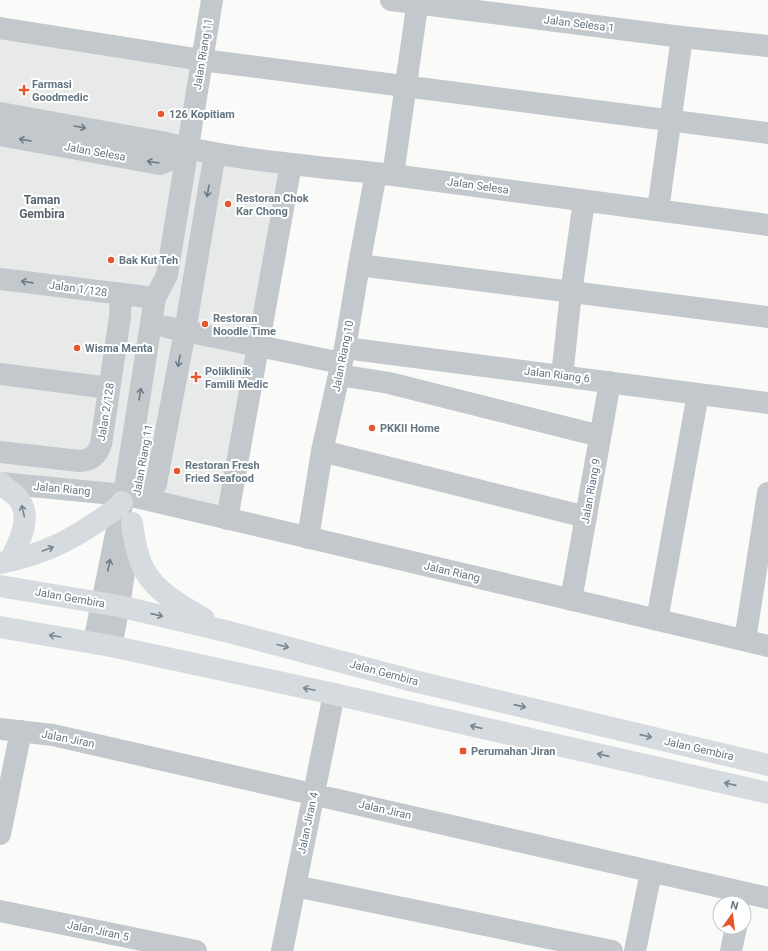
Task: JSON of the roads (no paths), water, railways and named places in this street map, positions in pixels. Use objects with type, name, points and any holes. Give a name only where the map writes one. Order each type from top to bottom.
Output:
[{"type":"main road","points":[[0,483],[17,498],[24,508],[22,536],[5,562]]},
{"type":"main road","points":[[5,562],[50,549],[77,536],[118,508],[130,496]]},
{"type":"main road","points":[[132,523],[134,542],[146,572],[151,579],[177,603],[225,631]]},
{"type":"main road","name":"Jalan Gembira","points":[[0,586],[110,604],[225,631],[414,681],[768,766]]},
{"type":"main road","points":[[0,627],[102,644],[334,694],[768,793]]},
{"type":"street","name":"Jalan Riang 11","points":[[110,604],[132,523],[130,496],[175,329],[167,275],[212,0]]},
{"type":"street","name":"Jalan Selesa 1","points":[[391,0],[418,2],[682,37],[768,46]]},
{"type":"street","name":"Jalan Riang 10","points":[[308,538],[322,451],[342,362],[359,265],[385,174],[406,87],[418,2]]},
{"type":"street","points":[[0,28],[202,60],[768,133]]},
{"type":"street","points":[[658,210],[682,37]]},
{"type":"street","name":"Jalan Selesa","points":[[0,113],[162,142],[187,149],[291,164],[385,174],[768,225]]},
{"type":"street","name":"Jalan Selesa","points":[[0,135],[160,164],[170,160],[187,149]]},
{"type":"street","points":[[215,153],[175,329],[342,362],[389,383],[600,436]]},
{"type":"street","points":[[227,519],[291,164]]},
{"type":"street","points":[[562,376],[571,293],[584,201]]},
{"type":"street","points":[[359,265],[768,317]]},
{"type":"street","name":"Jalan Riang 11","points":[[102,644],[130,496],[155,298],[167,275]]},
{"type":"street","name":"Jalan 1/128","points":[[0,279],[155,298]]},
{"type":"street","name":"Jalan 2/128","points":[[0,452],[79,461],[94,457],[99,451],[120,317],[121,295]]},
{"type":"street","name":"Jalan Riang 6","points":[[342,362],[562,376],[768,402]]},
{"type":"street","points":[[0,374],[109,388]]},
{"type":"street","name":"Jalan Riang 9","points":[[571,600],[610,382]]},
{"type":"street","points":[[657,620],[698,394]]},
{"type":"street","points":[[322,451],[586,517]]},
{"type":"street","name":"Jalan Riang","points":[[0,483],[130,496],[768,646]]},
{"type":"street","points":[[745,640],[768,493]]},
{"type":"street","name":"Jalan Jiran 4","points":[[282,951],[334,694]]},
{"type":"street","points":[[0,831],[10,730]]},
{"type":"street","name":"Jalan Jiran","points":[[10,730],[53,735],[314,794],[651,872],[732,895]]},
{"type":"street","points":[[635,951],[651,872]]},
{"type":"street","points":[[295,886],[612,951]]},
{"type":"street","name":"Jalan Jiran","points":[[752,898],[768,898]]},
{"type":"street","name":"Jalan Jiran 5","points":[[0,911],[196,951]]},
{"type":"street","points":[[731,951],[734,935]]},
{"type":"place","name":"Farmasi Goodmedic","points":[[24,90]]},
{"type":"place","name":"126 Kopitiam","points":[[161,114]]},
{"type":"place","name":"Restoran Chok Kar Chong","points":[[228,204]]},
{"type":"place","name":"Bak Kut Teh","points":[[111,260]]},
{"type":"place","name":"Restoran Noodle Time","points":[[205,324]]},
{"type":"place","name":"Wisma Menta","points":[[77,348]]},
{"type":"place","name":"Poliklinik Famili Medic","points":[[196,377]]},
{"type":"place","name":"PKKII Home","points":[[372,428]]},
{"type":"place","name":"Restoran Fresh Fried Seafood","points":[[177,471]]},
{"type":"place","name":"Perumahan Jiran","points":[[463,751]]},
{"type":"district","name":"Taman Gembira","points":[[42,207]]}]
